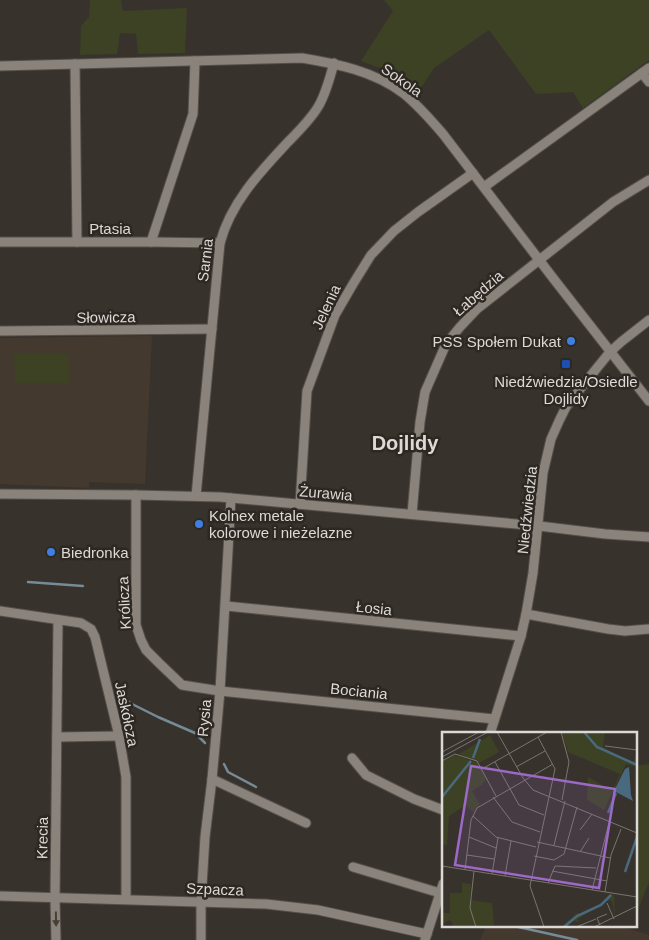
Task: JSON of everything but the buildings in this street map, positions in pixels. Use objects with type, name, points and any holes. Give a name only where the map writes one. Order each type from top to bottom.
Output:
[{"type":"street","name":"Sokola","points":[[0,66],[302,58],[334,63],[368,74],[402,93],[434,123],[649,401]]},
{"type":"street","points":[[150,242],[193,114],[195,61]]},
{"type":"street","name":"Sarnia","points":[[196,496],[220,243],[224,229],[246,190],[308,121],[319,106],[334,63]]},
{"type":"street","points":[[75,64],[77,242]]},
{"type":"street","points":[[484,187],[646,71],[649,82]]},
{"type":"street","name":"Jelenia","points":[[300,504],[307,391],[335,315],[371,255],[394,231],[473,173]]},
{"type":"street","name":"Łabędzia","points":[[412,514],[420,422],[425,392],[446,344],[477,309],[613,202],[649,180]]},
{"type":"street","name":"Ptasia","points":[[0,242],[220,243]]},
{"type":"street","name":"Niedźwiedzia","points":[[491,732],[521,636],[532,585],[543,473],[548,448],[566,407],[588,379],[610,352],[649,320]]},
{"type":"street","name":"Słowicza","points":[[0,331],[212,330]]},
{"type":"street","name":"Żurawia","points":[[0,494],[231,498],[649,537]]},
{"type":"street","name":"Królicza","points":[[136,495],[136,624],[141,640],[146,650],[182,685],[220,691]]},
{"type":"street","name":"Rysia","points":[[201,940],[205,837],[220,691],[231,498]]},
{"type":"street","name":"Łosia","points":[[226,606],[521,636]]},
{"type":"street","name":"Jaskółcza","points":[[0,610],[81,623],[91,629],[95,637],[119,736],[126,777],[126,899]]},
{"type":"street","points":[[526,614],[608,629],[625,631],[649,629]]},
{"type":"street","name":"Krecia","points":[[56,940],[58,620]]},
{"type":"street","name":"Bociania","points":[[220,691],[494,719]]},
{"type":"street","points":[[57,736],[119,736]]},
{"type":"street","points":[[352,758],[366,775],[414,799],[442,810]]},
{"type":"street","points":[[212,779],[306,823]]},
{"type":"street","points":[[353,867],[441,888],[426,937]]},
{"type":"street","name":"Szpacza","points":[[0,896],[266,904],[318,910],[426,937]]},
{"type":"shaded area","points":[[152,336],[145,484],[89,482],[89,488],[0,484],[0,338]]},
{"type":"shaded area","points":[[485,928],[626,928],[649,935],[649,940],[480,940]]},
{"type":"green space","points":[[90,0],[121,0],[123,11],[187,8],[185,53],[138,54],[136,34],[120,33],[117,54],[80,55],[81,26],[89,17]]},
{"type":"green space","points":[[384,0],[649,0],[649,60],[583,108],[573,92],[536,94],[489,30],[434,68],[417,94],[388,71],[361,61],[393,11]]},
{"type":"green space","points":[[14,354],[68,354],[69,383],[15,383]]},
{"type":"green space","points":[[649,764],[649,882],[636,914],[636,766]]},
{"type":"waterway","points":[[28,582],[83,586]]},
{"type":"waterway","points":[[123,691],[130,703],[195,733],[205,743]]},
{"type":"waterway","points":[[224,764],[228,772],[256,787]]},
{"type":"waterway","points":[[523,928],[577,940]]},
{"type":"place","name":"PSS Społem Dukat","points":[[571,341]]},
{"type":"place","name":"Niedźwiedzia/Osiedle Dojlidy","points":[[566,364]]},
{"type":"place","name":"Kolnex metale kolorowe i nieżelazne","points":[[199,524]]},
{"type":"place","name":"Biedronka","points":[[51,552]]},
{"type":"district","name":"Dojlidy","points":[[405,443]]}]
